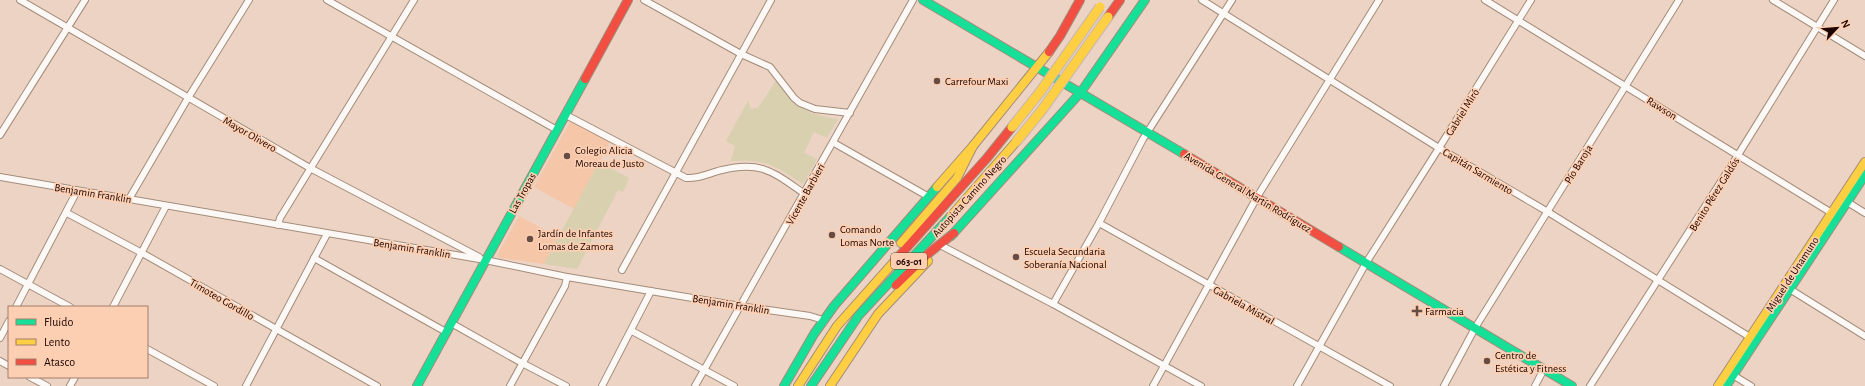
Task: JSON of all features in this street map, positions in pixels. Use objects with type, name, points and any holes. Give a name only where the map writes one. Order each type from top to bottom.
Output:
[{"type":"main road","name":"Las Tropas","points":[[417,386],[628,0]]},
{"type":"main road","name":"Avenida General Martín Rodríguez","points":[[923,0],[1081,92],[1572,386]]},
{"type":"main road","points":[[784,386],[823,320],[973,146],[1038,67],[1060,36],[1080,0]]},
{"type":"main road","name":"Autopista Camino Negro","points":[[811,386],[846,332],[874,298],[948,220],[1042,110],[1120,0]]},
{"type":"main road","points":[[830,386],[878,314],[954,233],[1081,92],[1145,0]]},
{"type":"main road","name":"Autopista Camino Negro","points":[[798,386],[834,330],[869,289],[988,158],[1040,92],[1103,3]]},
{"type":"main road","points":[[869,289],[880,271],[913,229],[957,178],[973,146]]},
{"type":"main road","name":"Miguel de Unamuno","points":[[1718,386],[1730,373],[1788,287],[1835,215],[1865,162]]},
{"type":"main road","name":"Miguel de Unamuno","points":[[1844,200],[1865,176]]},
{"type":"main road","points":[[846,332],[871,310],[929,253],[954,233]]},
{"type":"main road","name":"Miguel de Unamuno","points":[[1726,386],[1730,373]]},
{"type":"street","name":"Mayor Olivero","points":[[20,0],[310,168],[485,260]]},
{"type":"street","points":[[0,135],[85,0]]},
{"type":"street","points":[[129,199],[188,98],[249,0]]},
{"type":"street","points":[[327,0],[557,130]]},
{"type":"street","points":[[278,225],[280,218],[310,168],[414,0]]},
{"type":"street","points":[[644,0],[741,54],[770,67],[794,98],[800,103],[815,109],[850,113]]},
{"type":"street","points":[[622,270],[771,0]]},
{"type":"street","name":"Vicente Barbieri","points":[[695,386],[834,143],[913,0]]},
{"type":"street","name":"Capitán Sarmiento","points":[[1202,0],[1331,79],[1439,148],[1548,212],[1753,339]]},
{"type":"street","points":[[1053,304],[1148,132],[1232,0]]},
{"type":"street","points":[[1153,386],[1257,198],[1379,0]]},
{"type":"street","name":"Rawson","points":[[1485,0],[1835,215]]},
{"type":"street","name":"Gabriel Miró","points":[[1297,386],[1366,263],[1531,0]]},
{"type":"street","name":"Pío Baroja","points":[[1444,386],[1475,328],[1679,0]]},
{"type":"street","points":[[1773,0],[1865,56]]},
{"type":"street","name":"Benito Pérez Galdós","points":[[1590,386],[1659,281],[1834,0]]},
{"type":"street","points":[[566,115],[675,174],[686,178],[695,179],[725,169],[754,166],[780,176],[805,194]]},
{"type":"street","points":[[834,143],[929,197]]},
{"type":"street","name":"Benjamin Franklin","points":[[0,177],[485,260],[567,277],[740,306],[810,316],[823,320]]},
{"type":"street","points":[[17,306],[67,213],[77,191]]},
{"type":"street","points":[[1844,200],[1865,213]]},
{"type":"street","points":[[114,306],[166,206]]},
{"type":"street","name":"Timoteo Gordillo","points":[[67,213],[142,253],[377,386]]},
{"type":"street","name":"Gabriela Mistral","points":[[1099,223],[1390,386]]},
{"type":"street","points":[[246,386],[327,234]]},
{"type":"street","points":[[942,246],[1053,304],[1200,386]]},
{"type":"street","points":[[314,258],[446,332]]},
{"type":"street","points":[[0,269],[68,306]]},
{"type":"street","points":[[510,386],[565,286],[567,277]]},
{"type":"street","points":[[1788,287],[1865,336]]},
{"type":"street","points":[[602,386],[652,291]]},
{"type":"street","points":[[0,338],[8,323]]},
{"type":"street","points":[[451,323],[566,386]]},
{"type":"street","points":[[632,331],[734,386]]},
{"type":"street","points":[[148,350],[214,386]]},
{"type":"street","points":[[1535,386],[1544,369]]},
{"type":"street","points":[[1730,373],[1751,386]]},
{"type":"street","points":[[32,378],[47,386]]},
{"type":"shaded area","points":[[777,79],[789,96],[802,107],[817,115],[838,119],[827,138],[814,132],[804,153],[817,159],[803,184],[785,172],[761,162],[743,160],[731,161],[735,146],[726,141],[748,101],[751,109],[758,108]]},
{"type":"shaded area","points":[[571,120],[610,142],[574,209],[534,187]]},
{"type":"shaded area","points":[[599,162],[629,178],[623,192],[618,190],[577,269],[544,264]]},
{"type":"shaded area","points":[[519,216],[558,237],[544,264],[500,258],[497,255]]},
{"type":"traffic: fast","points":[[923,0],[1184,154]]},
{"type":"traffic: fast","points":[[951,236],[1081,92],[1145,0]]},
{"type":"traffic: fast","points":[[417,386],[585,79]]},
{"type":"traffic: fast","points":[[1726,386],[1865,175]]},
{"type":"traffic: fast","points":[[784,386],[814,334],[834,306],[937,187]]},
{"type":"traffic: fast","points":[[811,386],[859,315],[951,216]]},
{"type":"traffic: fast","points":[[1339,247],[1572,386]]},
{"type":"traffic: slow","points":[[1012,127],[1040,92],[1100,7]]},
{"type":"traffic: slow","points":[[1016,142],[1042,110],[1108,17]]},
{"type":"traffic: slow","points":[[937,187],[973,146],[1049,52]]},
{"type":"traffic: slow","points":[[951,216],[1016,142]]},
{"type":"traffic: slow","points":[[901,243],[957,178],[973,146]]},
{"type":"traffic: slow","points":[[1718,386],[1865,162]]},
{"type":"traffic: slow","points":[[798,386],[837,326],[901,254]]},
{"type":"traffic: slow","points":[[830,386],[878,314],[928,261]]},
{"type":"traffic: jam","points":[[585,79],[628,0]]},
{"type":"traffic: jam","points":[[1049,52],[1060,36],[1080,0]]},
{"type":"traffic: jam","points":[[1108,17],[1120,0]]},
{"type":"traffic: jam","points":[[901,254],[987,158],[1012,127]]},
{"type":"traffic: jam","points":[[1184,154],[1339,247]]},
{"type":"traffic: jam","points":[[896,285],[929,253],[954,233]]},
{"type":"place","name":"Carrefour Maxi","points":[[937,81]]},
{"type":"place","name":"Colegio Alicia Moreau de Justo","points":[[567,156]]},
{"type":"place","name":"Comando Lomas Norte","points":[[832,235]]},
{"type":"place","name":"Jardín de Infantes Lomas de Zamora","points":[[530,239]]},
{"type":"place","name":"Escuela Secundaria Soberanía Nacional","points":[[1016,257]]},
{"type":"place","name":"Farmacia","points":[[1417,311]]},
{"type":"place","name":"Centro de Estética y Fitness","points":[[1487,361]]}]
